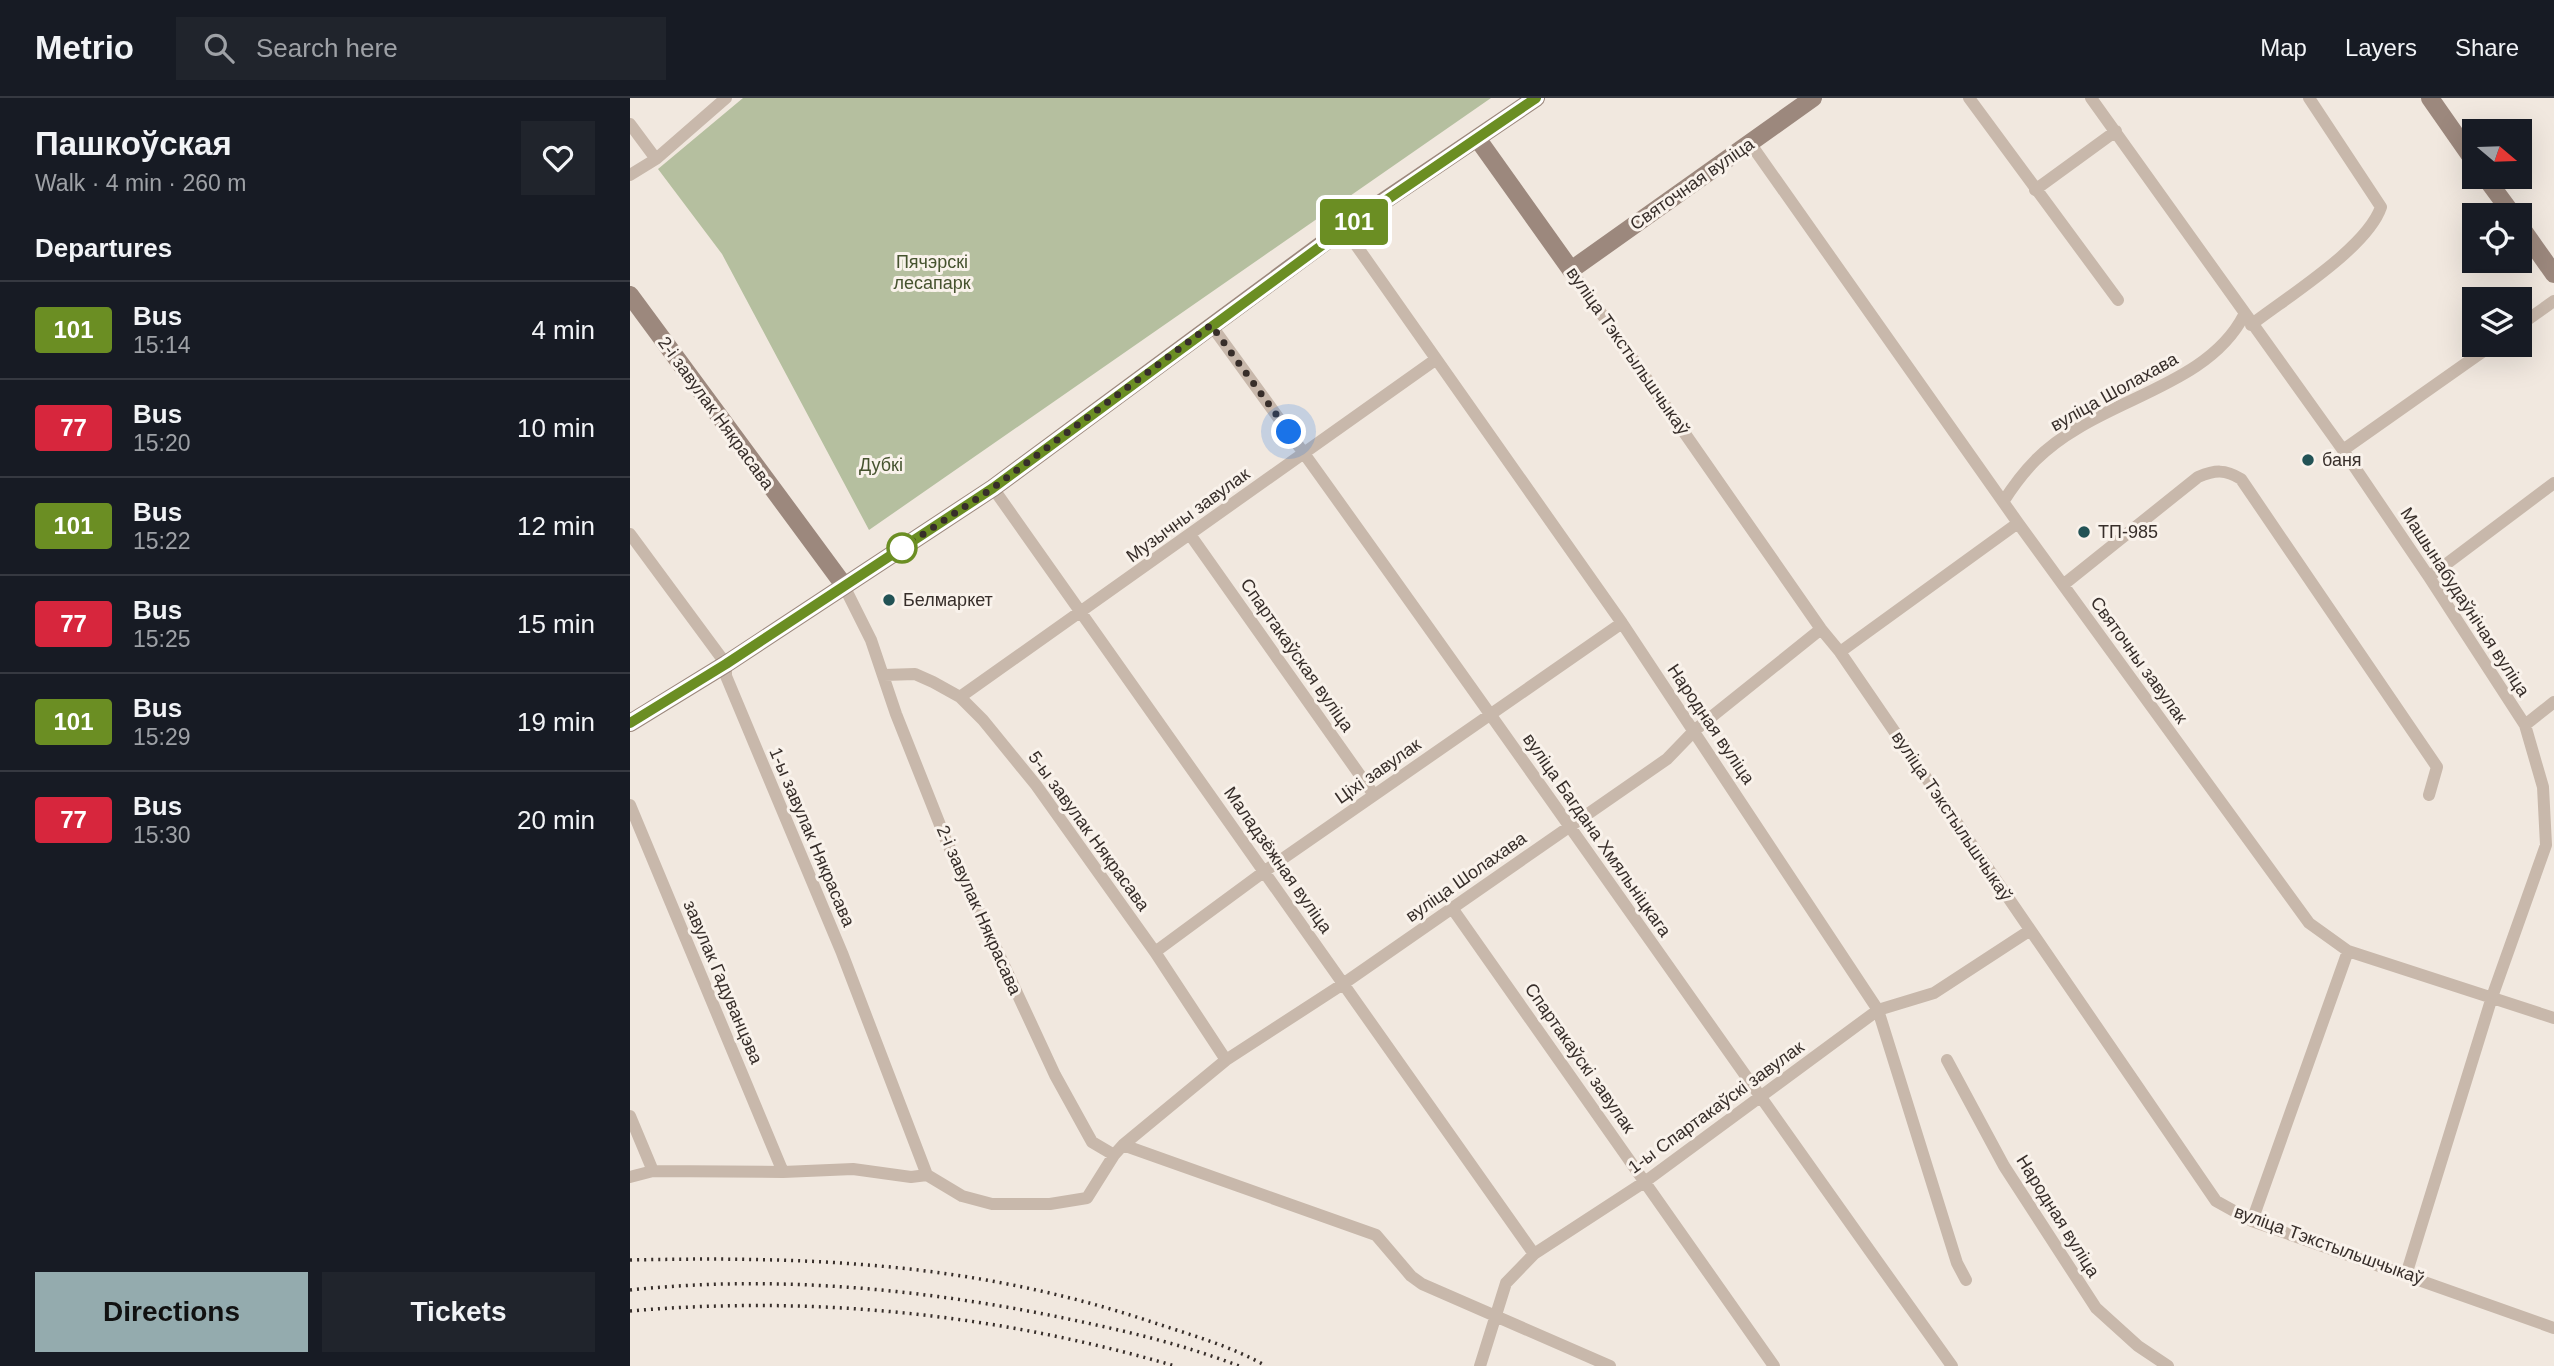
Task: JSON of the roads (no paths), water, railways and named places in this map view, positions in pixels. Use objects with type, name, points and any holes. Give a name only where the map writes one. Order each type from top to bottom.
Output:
[{"type":"street","points":[[630,175],[656,159],[726,98]]},
{"type":"street","points":[[630,723],[726,664],[843,584],[993,488],[1344,229],[1536,98]]},
{"type":"street","name":"Святочная вуліца","points":[[1571,270],[1813,98]]},
{"type":"street","points":[[1969,98],[2118,300]]},
{"type":"street","name":"Машынабудаўнічая вуліца","points":[[2091,98],[2247,320],[2343,450],[2429,578],[2525,725],[2549,786],[2546,845],[2492,997],[2406,1275]]},
{"type":"street","name":"вуліца Шолахава","points":[[2003,502],[2024,469],[2055,444],[2078,428],[2210,357],[2247,320],[2356,244],[2376,220],[2381,207],[2309,98]]},
{"type":"street","points":[[2430,98],[2462,144]]},
{"type":"street","points":[[630,124],[656,159]]},
{"type":"street","points":[[2035,190],[2116,131]]},
{"type":"street","name":"вуліца Тэкстыльшчыкаў","points":[[1477,138],[1821,629],[1840,652],[2216,1201],[2252,1221],[2554,1328]]},
{"type":"street","name":"Святочны завулак","points":[[1750,143],[2018,523],[2309,923],[2348,951],[2554,1018]]},
{"type":"street","name":"Народная вуліца","points":[[1344,229],[1622,623],[1878,1010],[1953,1250],[1966,1280]]},
{"type":"street","points":[[2532,243],[2554,274]]},
{"type":"street","name":"2-і завулак Някрасава","points":[[630,296],[843,584],[872,640],[946,840],[1055,1075],[1092,1142],[1114,1155]]},
{"type":"street","points":[[2532,317],[2554,301]]},
{"type":"street","name":"вуліца Багдана Хмяльніцкага","points":[[1211,325],[1571,825],[1760,1098],[1952,1366]]},
{"type":"street","points":[[2343,450],[2475,357]]},
{"type":"street","name":"Музычны завулак","points":[[960,697],[1191,536],[1435,360]]},
{"type":"street","points":[[2063,585],[2198,477],[2211,471],[2228,471],[2241,479],[2437,767],[2430,795]]},
{"type":"street","points":[[2429,578],[2554,483]]},
{"type":"street","name":"Маладзёжная вуліца","points":[[993,488],[1534,1254]]},
{"type":"street","points":[[1840,652],[2018,523]]},
{"type":"street","name":"1-ы завулак Някрасава","points":[[630,534],[726,664],[726,676],[842,953],[927,1175]]},
{"type":"street","name":"Спартакаўская вуліца","points":[[1191,536],[1374,795]]},
{"type":"street","name":"Ціхі завулак","points":[[1155,952],[1265,871],[1622,623]]},
{"type":"street","name":"вуліца Шолахава","points":[[1123,1145],[1226,1059],[1343,984],[1667,759],[1695,730],[1821,629]]},
{"type":"street","name":"5-ы завулак Някрасава","points":[[884,675],[915,674],[960,697],[1036,785],[1155,952],[1226,1059]]},
{"type":"street","points":[[2525,725],[2554,702]]},
{"type":"street","name":"завулак Гадуванцэва","points":[[630,805],[783,1172]]},
{"type":"street","name":"Спартакаўскі завулак","points":[[1452,908],[1774,1366]]},
{"type":"street","name":"1-ы Спартакаўскі завулак","points":[[1480,1366],[1506,1283],[1534,1254],[1646,1181],[1878,1010],[1934,993],[2029,931]]},
{"type":"street","points":[[2252,1221],[2348,951]]},
{"type":"street","name":"Народная вуліца","points":[[1947,1060],[2004,1166],[2096,1308],[2138,1346],[2168,1366]]},
{"type":"street","points":[[630,1116],[653,1171]]},
{"type":"street","points":[[630,1177],[653,1171],[783,1172],[853,1169],[911,1177],[927,1175],[962,1196],[992,1204],[1050,1204],[1087,1198],[1123,1145],[1376,1235],[1422,1284],[1610,1366]]},
{"type":"railway","points":[[630,1260],[830,1262],[958,1275],[1086,1302],[1210,1341],[1266,1366]]},
{"type":"railway","points":[[630,1290],[790,1284],[949,1298],[1125,1331],[1239,1366]]},
{"type":"railway","points":[[630,1311],[768,1306],[905,1313],[1041,1333],[1175,1366]]},
{"type":"place","name":"баня","points":[[2308,460]]},
{"type":"place","name":"ТП-985","points":[[2084,532]]},
{"type":"place","name":"Белмаркет","points":[[889,600]]},
{"type":"park label","name":"Пячэрскі лесапарк","points":[[932,272]]},
{"type":"park label","name":"Дубкі","points":[[881,465]]}]
